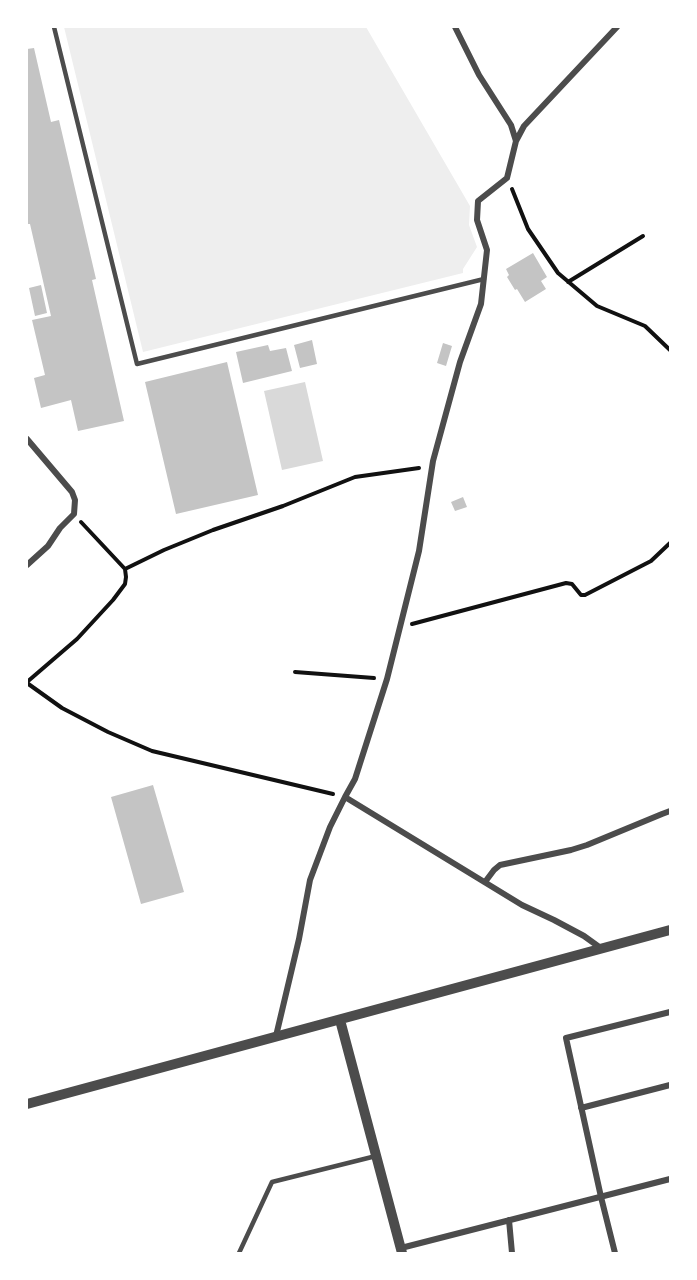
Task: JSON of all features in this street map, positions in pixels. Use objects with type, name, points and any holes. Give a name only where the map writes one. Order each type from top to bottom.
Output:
[{"type":"street","points":[[455,27],[479,75],[511,125],[516,141]]},
{"type":"street","points":[[276,1037],[310,880],[330,827],[355,779],[387,679],[419,551],[433,461],[460,362],[481,304],[487,250],[477,220],[478,201],[507,178],[516,141],[524,126],[617,27]]},
{"type":"street","points":[[27,439],[72,492],[75,500],[74,514],[60,528],[48,546],[27,565]]},
{"type":"street","points":[[345,797],[522,905],[584,936],[602,950]]},
{"type":"street","points":[[485,882],[500,865],[587,845],[670,811]]},
{"type":"street","points":[[27,1104],[670,930]]},
{"type":"street","points":[[615,1253],[600,1197],[566,1038],[670,1012]]},
{"type":"street","points":[[340,1020],[401,1250],[670,1179]]},
{"type":"street","points":[[581,1108],[670,1085]]},
{"type":"street","points":[[509,1220],[512,1253]]},
{"type":"lane","points":[[54,27],[137,364],[484,279]]},
{"type":"lane","points":[[239,1253],[272,1182],[376,1156]]},
{"type":"path","points":[[507,178],[528,229],[558,273],[597,306],[645,326],[670,350]]},
{"type":"path","points":[[568,282],[643,236]]},
{"type":"path","points":[[125,569],[213,530],[283,506],[355,477],[421,468],[433,461]]},
{"type":"path","points":[[74,514],[125,569],[126,577],[113,600],[77,639],[27,682],[62,708],[108,732],[152,751],[345,797]]},
{"type":"path","points":[[400,625],[410,625],[566,583],[572,584],[581,595],[585,595],[651,561],[670,543]]},
{"type":"path","points":[[295,672],[387,679]]},
{"type":"shaded area","points":[[64,27],[366,27],[470,206],[469,225],[477,247],[463,269],[463,273],[143,352]]},
{"type":"shaded area","points":[[305,382],[323,461],[282,470],[264,391]]},
{"type":"building","points":[[34,48],[51,122],[59,120],[96,279],[92,280],[124,421],[78,431],[71,400],[41,408],[34,378],[45,375],[32,320],[51,316],[30,224],[27,224],[27,49]]},
{"type":"building","points":[[533,253],[547,277],[541,281],[546,289],[525,302],[507,277],[509,275],[506,269]]},
{"type":"building","points":[[41,285],[47,313],[35,316],[29,288]]},
{"type":"building","points":[[312,340],[317,364],[300,368],[294,345]]},
{"type":"building","points":[[443,343],[452,346],[446,366],[437,363]]},
{"type":"building","points":[[268,345],[270,351],[286,348],[292,371],[243,383],[236,352]]},
{"type":"building","points":[[227,362],[258,495],[176,514],[145,382]]},
{"type":"building","points":[[463,497],[467,507],[455,511],[451,502]]},
{"type":"building","points":[[153,785],[184,892],[141,904],[111,797]]}]
